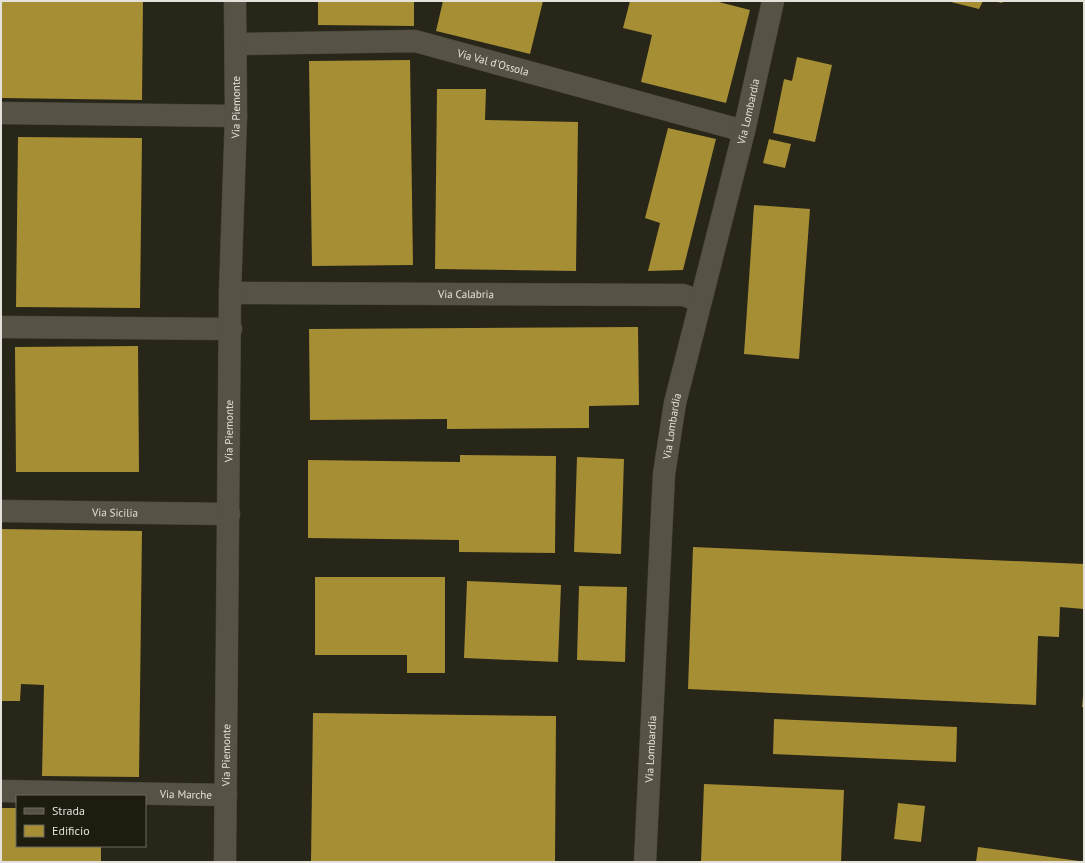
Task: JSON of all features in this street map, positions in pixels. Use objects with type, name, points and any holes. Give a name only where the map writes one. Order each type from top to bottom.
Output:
[{"type":"street","name":"Via Piemonte","points":[[225,862],[231,329],[230,293],[236,116],[235,1]]},
{"type":"street","name":"Via Lombardia","points":[[645,862],[664,474],[675,403],[744,130],[774,1]]},
{"type":"street","name":"Via Val d'Ossola","points":[[236,44],[415,41],[744,130]]},
{"type":"street","points":[[1,113],[236,116]]},
{"type":"street","name":"Via Calabria","points":[[230,293],[683,295],[700,301]]},
{"type":"street","points":[[1,327],[231,329]]},
{"type":"street","name":"Via Sicilia","points":[[1,511],[229,514]]},
{"type":"street","name":"Via Marche","points":[[1,791],[226,795]]},
{"type":"building","points":[[1,1],[143,1],[142,100],[1,98]]},
{"type":"building","points":[[318,1],[414,1],[414,26],[318,25]]},
{"type":"building","points":[[443,1],[543,1],[530,54],[436,31]]},
{"type":"building","points":[[630,1],[715,1],[750,10],[726,103],[641,82],[652,35],[623,28]]},
{"type":"building","points":[[947,1],[983,1],[979,9]]},
{"type":"building","points":[[797,57],[832,65],[815,142],[773,133],[784,79],[792,81]]},
{"type":"building","points":[[410,60],[413,265],[312,266],[309,61]]},
{"type":"building","points":[[437,89],[486,89],[485,120],[578,122],[576,271],[435,269]]},
{"type":"building","points":[[668,128],[716,139],[683,270],[648,271],[660,223],[645,218]]},
{"type":"building","points":[[18,137],[142,138],[140,308],[16,307]]},
{"type":"building","points":[[769,139],[791,144],[785,168],[763,163]]},
{"type":"building","points":[[754,205],[810,209],[799,359],[744,354]]},
{"type":"building","points":[[638,327],[639,405],[589,406],[589,428],[447,429],[447,419],[310,420],[309,329]]},
{"type":"building","points":[[138,346],[139,472],[16,472],[15,347]]},
{"type":"building","points":[[460,455],[556,456],[555,553],[459,552],[459,540],[308,538],[308,460],[460,462]]},
{"type":"building","points":[[577,457],[624,459],[621,554],[574,552]]},
{"type":"building","points":[[1,529],[142,531],[139,777],[42,776],[44,685],[21,684],[20,701],[1,701]]},
{"type":"building","points":[[693,547],[1084,564],[1084,609],[1060,607],[1059,637],[1038,636],[1036,705],[688,689]]},
{"type":"building","points":[[315,577],[445,577],[445,673],[407,673],[407,655],[315,655]]},
{"type":"building","points":[[467,581],[561,585],[558,662],[464,658]]},
{"type":"building","points":[[579,586],[627,587],[625,662],[577,660]]},
{"type":"building","points":[[1083,696],[1084,707],[1082,707]]},
{"type":"building","points":[[313,713],[556,716],[555,862],[311,862]]},
{"type":"building","points":[[774,719],[957,727],[956,762],[773,754]]},
{"type":"building","points":[[704,784],[844,790],[841,862],[701,862]]},
{"type":"building","points":[[898,803],[925,806],[921,842],[894,839]]},
{"type":"building","points":[[1,808],[16,808],[16,847],[101,847],[101,862],[1,862]]},
{"type":"building","points":[[978,847],[1079,861],[1079,862],[976,862]]}]
